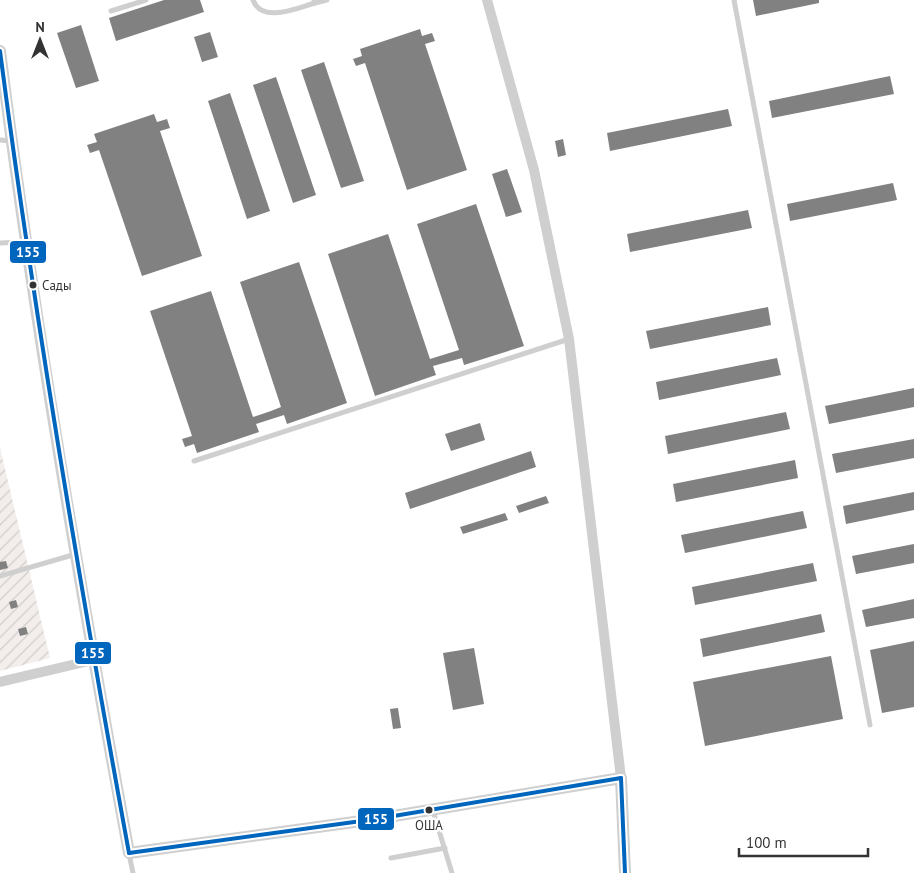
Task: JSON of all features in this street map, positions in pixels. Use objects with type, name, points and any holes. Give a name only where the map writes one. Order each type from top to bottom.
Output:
[{"type":"street","points":[[487,0],[534,170],[568,339],[620,778],[625,873]]},
{"type":"street","points":[[0,51],[6,140],[93,660],[129,853],[433,810],[620,778]]},
{"type":"street","points":[[0,682],[93,660]]},
{"type":"lane","points":[[111,11],[146,0]]},
{"type":"lane","points":[[253,0],[262,11],[275,14],[327,0]]},
{"type":"lane","points":[[734,0],[870,725]]},
{"type":"lane","points":[[0,243],[24,242]]},
{"type":"lane","points":[[194,461],[568,339]]},
{"type":"lane","points":[[0,576],[76,554]]},
{"type":"lane","points":[[433,810],[452,873]]},
{"type":"lane","points":[[391,858],[445,848]]},
{"type":"lane","points":[[129,853],[132,873]]},
{"type":"shaded area","points":[[0,448],[50,658],[0,671]]},
{"type":"building","points":[[164,0],[200,0],[204,12],[116,41],[109,18]]},
{"type":"building","points":[[753,0],[819,0],[819,3],[756,16]]},
{"type":"building","points":[[81,25],[99,81],[76,88],[57,33]]},
{"type":"building","points":[[420,29],[422,36],[432,33],[435,41],[425,44],[467,170],[407,190],[365,63],[356,66],[353,59],[362,56],[360,49]]},
{"type":"building","points":[[210,32],[218,57],[202,62],[194,37]]},
{"type":"building","points":[[324,62],[364,181],[341,188],[301,70]]},
{"type":"building","points":[[890,76],[894,94],[772,118],[769,101]]},
{"type":"building","points":[[276,77],[316,195],[293,203],[253,85]]},
{"type":"building","points":[[230,93],[270,211],[247,219],[208,101]]},
{"type":"building","points":[[728,109],[732,126],[610,151],[607,133]]},
{"type":"building","points":[[154,114],[157,122],[167,119],[170,128],[160,131],[202,256],[142,276],[99,150],[90,153],[87,145],[97,142],[94,134]]},
{"type":"building","points":[[563,139],[566,155],[558,157],[555,141]]},
{"type":"building","points":[[507,169],[522,212],[506,217],[492,174]]},
{"type":"building","points":[[893,183],[897,200],[790,221],[787,204]]},
{"type":"building","points":[[476,204],[524,346],[464,365],[462,358],[433,366],[436,375],[375,396],[328,254],[388,234],[430,359],[459,350],[417,224]]},
{"type":"building","points":[[748,210],[752,228],[630,252],[627,234]]},
{"type":"building","points":[[299,262],[347,403],[287,424],[284,415],[256,424],[259,432],[197,453],[194,444],[185,447],[182,439],[192,436],[150,311],[211,291],[253,417],[281,407],[240,282]]},
{"type":"building","points":[[768,307],[771,325],[650,349],[646,331]]},
{"type":"building","points":[[777,358],[781,375],[659,400],[656,382]]},
{"type":"building","points":[[914,388],[914,407],[829,424],[825,406]]},
{"type":"building","points":[[786,412],[790,429],[668,454],[665,436]]},
{"type":"building","points":[[480,423],[485,440],[451,451],[445,434]]},
{"type":"building","points":[[914,439],[914,458],[836,473],[832,454]]},
{"type":"building","points":[[531,451],[536,467],[410,509],[405,493]]},
{"type":"building","points":[[795,460],[798,478],[676,502],[673,484]]},
{"type":"building","points":[[914,492],[914,510],[846,524],[843,506]]},
{"type":"building","points":[[546,496],[549,503],[519,513],[516,506]]},
{"type":"building","points":[[803,511],[807,528],[685,553],[681,535]]},
{"type":"building","points":[[505,513],[508,520],[463,534],[460,527]]},
{"type":"building","points":[[914,544],[914,563],[856,574],[852,556]]},
{"type":"building","points":[[6,561],[8,568],[0,570],[0,562]]},
{"type":"building","points":[[813,563],[817,581],[695,605],[692,587]]},
{"type":"building","points":[[914,599],[914,618],[866,627],[862,610]]},
{"type":"building","points":[[16,600],[18,607],[11,609],[9,602]]},
{"type":"building","points":[[821,614],[825,632],[703,657],[700,639]]},
{"type":"building","points":[[26,627],[28,634],[20,636],[18,629]]},
{"type":"building","points":[[914,641],[914,707],[882,713],[870,650]]},
{"type":"building","points":[[474,648],[484,704],[453,710],[443,653]]},
{"type":"building","points":[[831,656],[843,719],[705,746],[693,682]]},
{"type":"building","points":[[398,708],[401,728],[393,729],[390,709]]},
{"type":"transit line","name":"155","points":[[0,51],[59,453],[129,853]]},
{"type":"transit line","name":"155","points":[[621,778],[625,873]]},
{"type":"transit line","name":"155","points":[[129,853],[376,819],[621,778]]},
{"type":"place","name":"Сады","points":[[33,285]]},
{"type":"place","name":"ОША","points":[[429,810]]}]
